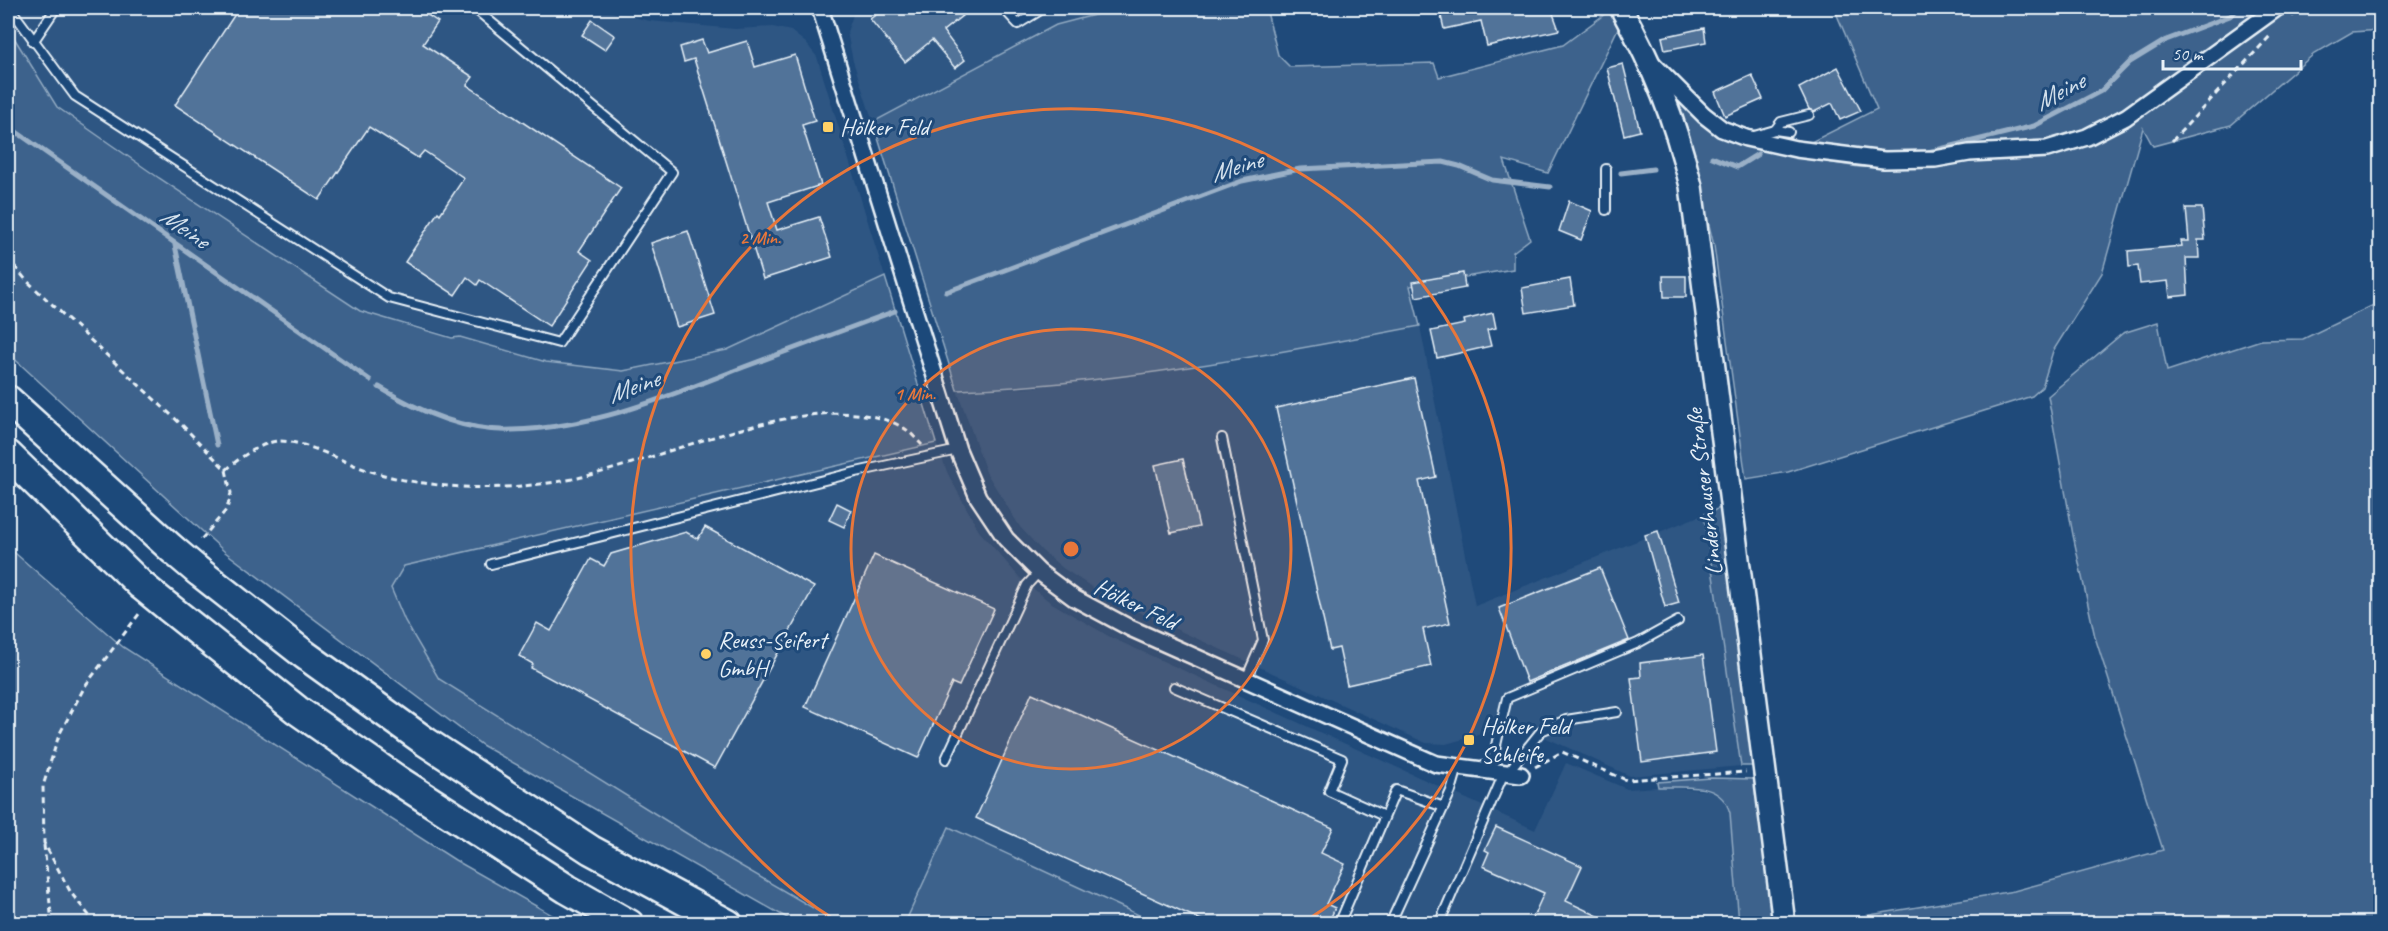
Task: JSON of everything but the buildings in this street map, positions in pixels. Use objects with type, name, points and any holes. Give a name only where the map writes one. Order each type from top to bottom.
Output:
[{"type":"highway","points":[[8,400],[172,549],[305,655],[426,742],[591,850],[728,924]]},
{"type":"highway","points":[[8,455],[141,585],[297,710],[399,781],[567,890],[629,924]]},
{"type":"main road","name":"Linderhauser Straße","points":[[1621,8],[1650,61],[1676,125],[1691,186],[1784,924]]},
{"type":"street","name":"Hölker Feld","points":[[820,8],[958,450],[978,496],[1000,530],[1039,572],[1074,598],[1130,628],[1436,764],[1505,773]]},
{"type":"street","name":"Linderhauser Straße","points":[[1650,61],[1704,115],[1722,129],[1746,138],[1796,149],[1884,160],[2047,148],[2087,137],[2126,117],[2277,8]]},
{"type":"lane","points":[[10,8],[75,96],[389,298],[559,343],[672,172],[474,8]]},
{"type":"lane","points":[[33,42],[56,8]]},
{"type":"lane","points":[[1004,8],[1018,24],[1044,8]]},
{"type":"lane","points":[[1775,130],[1781,122],[1809,115]]},
{"type":"lane","points":[[1746,138],[1775,130],[1789,132]]},
{"type":"lane","points":[[1606,169],[1606,210]]},
{"type":"lane","points":[[1222,438],[1263,640],[1246,679]]},
{"type":"lane","points":[[491,564],[958,450]]},
{"type":"lane","points":[[946,759],[1027,585],[1039,572]]},
{"type":"lane","points":[[1505,773],[1507,698],[1638,643],[1678,621]]},
{"type":"lane","points":[[1174,687],[1342,759],[1329,790],[1384,816]]},
{"type":"lane","points":[[1439,924],[1505,773],[1541,731],[1566,720],[1617,712]]},
{"type":"lane","points":[[1390,924],[1444,807],[1458,767]]},
{"type":"lane","points":[[1340,924],[1396,790],[1444,807]]},
{"type":"path","points":[[2286,22],[2302,8]]},
{"type":"path","points":[[2172,141],[2278,29]]},
{"type":"path","points":[[8,258],[26,280],[183,426],[226,470],[237,460],[259,447],[273,442],[290,441],[366,470],[407,481],[445,486],[532,485],[578,478],[740,430],[813,414],[849,412],[874,416],[903,427],[933,455]]},
{"type":"path","points":[[52,924],[44,843],[43,786],[59,735],[85,686],[118,640]]},
{"type":"path","points":[[1505,773],[1562,752],[1626,780],[1763,771]]},
{"type":"path","points":[[44,843],[70,893],[96,924]]},
{"type":"shaded area","points":[[8,8],[596,8],[650,21],[735,29],[773,27],[791,31],[806,43],[817,57],[885,277],[727,350],[623,371],[546,362],[361,311],[159,178],[57,107],[8,28]]},
{"type":"shaded area","points":[[859,8],[1121,8],[1056,25],[873,122],[853,61],[847,32],[853,15]]},
{"type":"shaded area","points":[[1121,8],[1266,8],[1278,55],[1290,67],[1434,63],[1439,77],[1563,45],[1613,8],[1621,22],[1548,173],[1504,160],[1530,239],[1513,252],[1513,269],[1410,286],[1420,326],[1190,367],[1073,382],[957,390],[873,122],[1056,25]]},
{"type":"shaded area","points":[[1834,8],[2380,8],[2380,30],[2352,32],[2314,54],[2231,125],[2153,146],[2143,128],[2102,273],[2053,351],[2042,387],[2032,396],[1788,472],[1746,479],[1714,246],[1698,179],[1670,86],[1696,118],[1721,136],[1788,156],[1859,167],[1913,168],[1809,143],[1877,109]]},
{"type":"shaded area","points":[[8,28],[57,107],[159,178],[360,311],[452,338],[460,337],[546,362],[623,371],[727,350],[885,277],[936,443],[404,566],[391,588],[405,621],[439,679],[710,848],[839,923],[796,923],[482,745],[225,552],[8,353]]},
{"type":"shaded area","points":[[2380,302],[2380,923],[1822,923],[2014,891],[2163,850],[2095,637],[2073,535],[2048,396],[2123,333],[2158,322],[2167,371],[2261,340],[2303,339]]},
{"type":"shaded area","points":[[1420,326],[1475,606],[1704,514],[1741,766],[1630,776],[1516,724],[1446,744],[1426,743],[1112,600],[1064,569],[1042,551],[1020,527],[986,472],[957,390],[1027,388],[1276,353]]},
{"type":"shaded area","points":[[936,443],[948,474],[979,531],[1020,578],[1050,602],[1112,638],[1535,830],[1566,763],[1627,789],[1658,787],[1716,791],[1727,800],[1730,813],[1739,923],[1156,923],[950,827],[905,923],[839,923],[710,848],[439,679],[405,621],[391,588],[404,566]]},
{"type":"shaded area","points":[[1723,507],[1753,766],[1741,766],[1704,514]]},
{"type":"shaded area","points":[[8,547],[123,647],[455,860],[566,923],[8,923]]},
{"type":"shaded area","points":[[1711,778],[1755,779],[1774,923],[1739,923],[1730,813],[1725,802],[1719,795],[1701,788],[1658,787],[1657,782]]},
{"type":"shaded area","points":[[949,827],[1156,923],[905,923]]},
{"type":"waterway","name":"Meine","points":[[1928,152],[2034,126],[2101,91],[2130,62],[2166,40],[2230,16],[2239,8]]},
{"type":"waterway","name":"Meine","points":[[8,126],[370,380]]},
{"type":"waterway","name":"Meine","points":[[1712,157],[1737,167],[1758,154]]},
{"type":"waterway","name":"Meine","points":[[946,292],[1242,181],[1300,169],[1443,162],[1492,180],[1550,187]]},
{"type":"waterway","name":"Meine","points":[[1621,173],[1653,169]]},
{"type":"waterway","points":[[175,245],[217,445]]},
{"type":"waterway","name":"Meine","points":[[379,387],[426,412],[459,424],[494,430],[543,428],[631,409],[895,311]]},
{"type":"place","name":"Hölker Feld","points":[[828,127]]},
{"type":"place","name":"Reuss-Seifert GmbH","points":[[706,654]]},
{"type":"place","name":"Hölker Feld Schleife","points":[[1469,740]]}]
